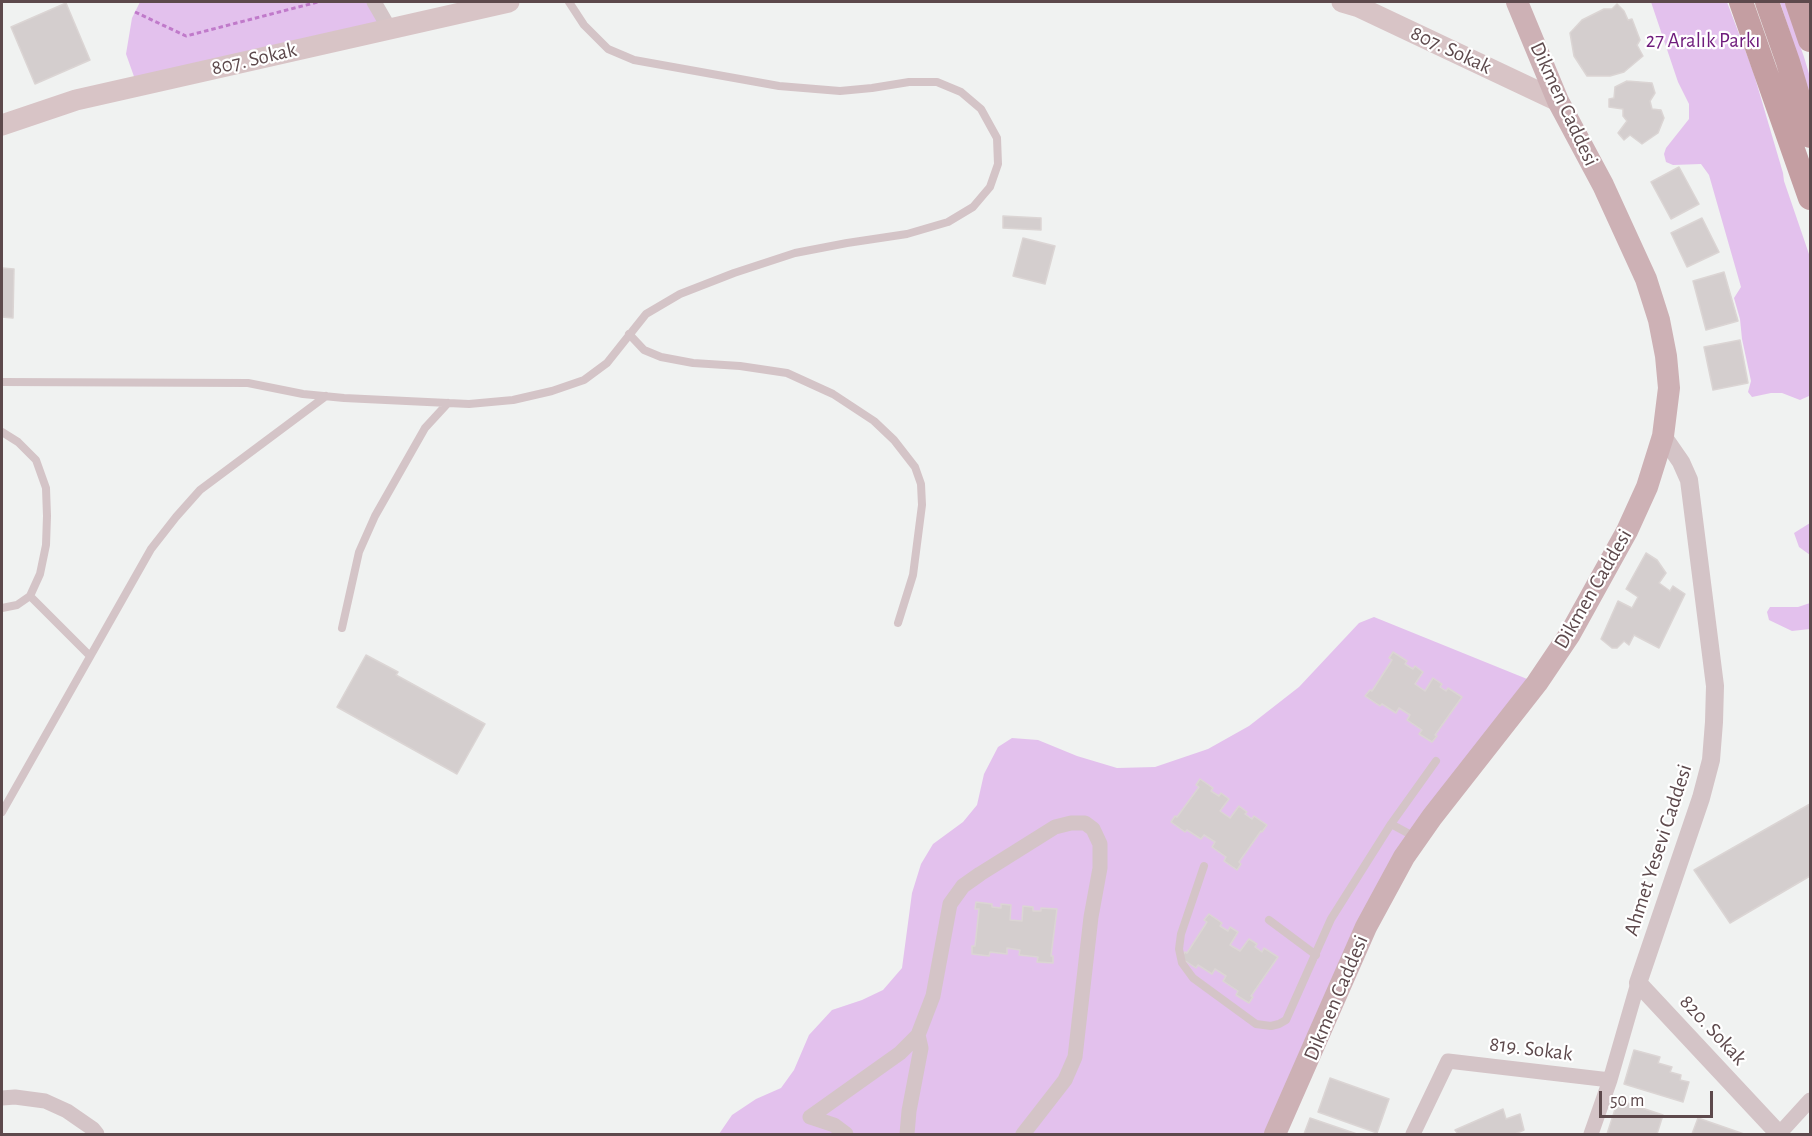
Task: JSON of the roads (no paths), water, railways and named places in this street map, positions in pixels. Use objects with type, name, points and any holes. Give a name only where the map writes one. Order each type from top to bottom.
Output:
[{"type":"highway","points":[[1741,2],[1810,198]]},
{"type":"highway","points":[[1767,2],[1810,136]]},
{"type":"highway","points":[[1797,2],[1810,40]]},
{"type":"main road","name":"807. Sokak","points":[[1342,2],[1359,7],[1558,101]]},
{"type":"main road","name":"Dikmen Caddesi","points":[[1275,1134],[1366,927],[1404,857],[1416,838],[1537,683],[1570,634],[1627,531],[1647,487],[1663,436],[1669,388],[1666,356],[1659,320],[1646,279],[1624,230],[1558,101],[1517,2]]},
{"type":"main road","name":"807. Sokak","points":[[2,125],[40,110],[85,97],[497,3]]},
{"type":"street","points":[[374,2],[389,28]]},
{"type":"street","name":"Ahmet Yesevi Caddesi","points":[[1590,1134],[1610,1080],[1638,983],[1701,798],[1711,760],[1715,686],[1690,488],[1681,462],[1663,436]]},
{"type":"street","points":[[846,1134],[834,1125],[810,1117],[900,1053],[918,1035],[933,996],[950,904],[963,886],[1055,827],[1071,822],[1085,823],[1094,829],[1100,844],[1100,868],[1091,917],[1075,1057],[1065,1080],[1023,1134]]},
{"type":"street","name":"820. Sokak","points":[[1638,983],[1779,1134]]},
{"type":"street","points":[[907,1134],[921,1048],[918,1035]]},
{"type":"street","name":"819. Sokak","points":[[1413,1134],[1448,1060],[1610,1080]]},
{"type":"street","points":[[2,1098],[15,1097],[45,1101],[67,1111],[97,1134]]},
{"type":"street","points":[[1779,1134],[1810,1100]]},
{"type":"lane","points":[[2,382],[248,383],[326,396],[469,404],[513,400],[552,391],[584,380],[607,363],[646,314],[680,294],[795,253],[907,234],[948,222],[973,207],[990,187],[998,164],[997,138],[981,109],[961,92],[937,82],[909,82],[840,91],[779,86],[634,60],[608,49],[584,25],[569,2]]},
{"type":"lane","points":[[629,334],[644,350],[661,357],[693,363],[740,366],[787,373],[833,394],[874,421],[894,440],[915,466],[921,484],[922,505],[913,575],[897,622]]},
{"type":"lane","points":[[2,812],[152,549],[176,517],[200,490],[326,396]]},
{"type":"lane","points":[[342,628],[358,552],[375,516],[425,428],[448,403]]},
{"type":"lane","points":[[2,432],[18,442],[36,460],[46,488],[46,545],[40,574],[30,596],[17,605],[2,608]]},
{"type":"lane","points":[[30,596],[90,656]]},
{"type":"lane","points":[[1204,866],[1179,941],[1182,963],[1193,978],[1256,1024],[1271,1026],[1286,1020],[1331,919],[1391,824],[1436,761]]},
{"type":"lane","points":[[1391,824],[1416,838]]},
{"type":"lane","points":[[1269,920],[1316,955]]},
{"type":"park label","name":"27 Aralık Parkı","points":[[1703,41]]}]
